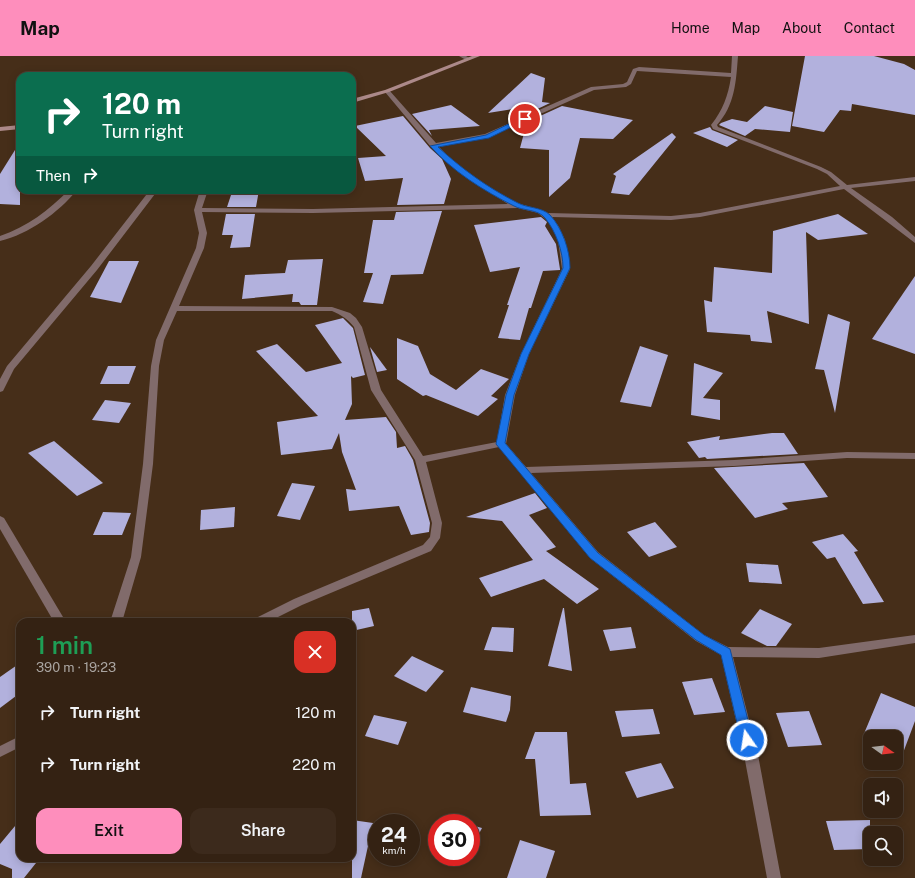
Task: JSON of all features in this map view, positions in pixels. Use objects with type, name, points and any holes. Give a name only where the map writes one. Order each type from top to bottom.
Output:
[{"type":"street","points":[[356,100],[387,92],[465,58],[476,56]]},
{"type":"street","points":[[735,56],[732,88],[726,111],[714,125],[715,128],[829,173],[915,241]]},
{"type":"street","points":[[433,146],[487,136],[593,88],[624,86],[629,83],[635,70],[639,69],[733,75]]},
{"type":"street","points":[[387,92],[433,146],[455,166],[478,183],[518,206]]},
{"type":"street","points":[[0,129],[16,127]]},
{"type":"street","points":[[198,210],[313,211],[518,206],[546,215],[671,218],[700,215],[845,187],[915,179]]},
{"type":"street","points":[[0,239],[21,231],[34,223],[68,194]]},
{"type":"street","points":[[0,389],[10,368],[94,268],[151,194]]},
{"type":"street","points":[[117,618],[136,557],[148,464],[155,366],[160,340],[200,248],[203,233],[198,210],[203,194]]},
{"type":"street","points":[[501,444],[510,395],[525,354],[566,268],[566,257],[563,245],[556,230],[546,215]]},
{"type":"street","points":[[173,308],[332,309],[344,313],[355,322],[358,327],[376,390],[420,460],[437,523],[435,538],[427,548],[298,602],[266,618]]},
{"type":"street","points":[[420,460],[501,444]]},
{"type":"street","points":[[501,444],[594,555],[700,638],[726,652],[819,653],[915,639]]},
{"type":"street","points":[[524,470],[734,463],[847,455],[915,456]]},
{"type":"street","points":[[0,520],[58,618]]},
{"type":"street","points":[[726,652],[751,755],[774,878]]},
{"type":"street","points":[[0,752],[16,743]]},
{"type":"building","points":[[805,56],[874,56],[904,64],[915,70],[915,115],[852,104],[851,111],[840,110],[824,132],[792,126]]},
{"type":"building","points":[[531,73],[545,78],[542,102],[550,103],[529,113],[531,106],[488,113]]},
{"type":"building","points":[[451,105],[480,126],[429,130],[432,136],[412,114]]},
{"type":"building","points":[[562,106],[633,120],[613,139],[580,138],[570,178],[549,197],[549,150],[520,148],[527,122]]},
{"type":"building","points":[[765,106],[793,112],[790,132],[755,129],[745,136],[719,125],[732,119],[747,122]]},
{"type":"building","points":[[403,116],[430,148],[442,159],[451,179],[444,204],[397,205],[403,178],[365,181],[358,158],[386,156],[356,126]]},
{"type":"building","points":[[710,127],[712,130],[738,140],[727,147],[693,133]]},
{"type":"building","points":[[672,133],[676,137],[629,195],[611,193],[616,176],[613,174]]},
{"type":"building","points":[[16,148],[16,194],[20,194],[20,205],[0,204],[0,174]]},
{"type":"building","points":[[231,194],[258,194],[256,207],[227,207]]},
{"type":"building","points":[[442,211],[423,274],[391,275],[383,304],[363,302],[373,273],[364,273],[373,220],[394,220],[396,212]]},
{"type":"building","points":[[226,214],[255,214],[250,247],[230,248],[233,235],[222,235]]},
{"type":"building","points":[[838,214],[868,234],[818,240],[806,232],[809,324],[767,311],[772,343],[751,341],[750,335],[707,332],[704,300],[712,302],[714,267],[772,273],[773,231]]},
{"type":"building","points":[[541,217],[547,222],[545,226],[556,244],[560,270],[543,271],[531,308],[529,308],[520,340],[498,338],[520,267],[490,272],[474,225]]},
{"type":"building","points":[[323,259],[317,305],[301,305],[299,302],[292,302],[293,294],[242,299],[245,275],[285,273],[288,260]]},
{"type":"building","points":[[109,261],[139,261],[121,303],[90,297]]},
{"type":"building","points":[[915,276],[915,354],[872,339]]},
{"type":"building","points":[[828,314],[850,322],[835,413],[824,370],[815,369]]},
{"type":"building","points":[[343,318],[353,328],[365,375],[353,378],[351,376],[352,404],[345,420],[386,417],[396,432],[397,448],[405,446],[413,460],[430,523],[429,532],[411,535],[399,506],[349,511],[346,489],[356,490],[342,452],[339,433],[332,449],[281,455],[277,422],[318,416],[256,351],[277,344],[306,372],[342,363],[315,325]]},
{"type":"building","points":[[397,338],[418,346],[430,374],[456,390],[481,369],[509,379],[491,396],[498,399],[478,416],[426,395],[423,396],[397,379]]},
{"type":"building","points":[[640,346],[668,355],[651,407],[620,402]]},
{"type":"building","points":[[370,347],[387,370],[377,372]]},
{"type":"building","points":[[694,363],[723,373],[703,398],[720,400],[720,420],[691,415]]},
{"type":"building","points":[[108,366],[136,366],[129,384],[100,384]]},
{"type":"building","points":[[105,400],[131,403],[119,423],[92,420]]},
{"type":"building","points":[[772,433],[784,433],[798,454],[707,459],[705,457],[699,458],[687,442],[720,436],[719,440]]},
{"type":"building","points":[[54,441],[103,483],[77,496],[28,453]]},
{"type":"building","points":[[804,463],[828,497],[782,503],[788,509],[755,518],[714,468]]},
{"type":"building","points":[[292,483],[315,486],[300,520],[277,516]]},
{"type":"building","points":[[535,493],[547,508],[529,515],[556,547],[546,551],[599,589],[577,604],[544,579],[491,597],[479,578],[533,560],[502,521],[466,517]]},
{"type":"building","points":[[235,507],[234,527],[200,530],[201,510]]},
{"type":"building","points":[[103,512],[131,513],[122,535],[93,535]]},
{"type":"building","points":[[655,522],[677,547],[649,557],[627,532]]},
{"type":"building","points":[[843,534],[858,551],[854,552],[884,602],[863,604],[835,557],[827,559],[812,542]]},
{"type":"building","points":[[746,563],[778,565],[782,584],[749,582]]},
{"type":"building","points":[[369,608],[374,626],[356,630],[356,618],[352,618],[352,611]]},
{"type":"building","points":[[564,608],[572,671],[548,666]]},
{"type":"building","points":[[760,609],[792,624],[776,646],[767,646],[741,633]]},
{"type":"building","points":[[492,627],[514,628],[513,652],[484,650]]},
{"type":"building","points":[[631,627],[636,648],[610,651],[603,630]]},
{"type":"building","points":[[412,656],[444,671],[426,692],[394,676]]},
{"type":"building","points":[[16,666],[16,696],[0,708],[0,677]]},
{"type":"building","points":[[712,678],[725,712],[694,715],[682,682]]},
{"type":"building","points":[[471,687],[511,696],[510,710],[506,722],[463,712]]},
{"type":"building","points":[[881,693],[915,707],[915,721],[903,753],[903,730],[866,730]]},
{"type":"building","points":[[653,709],[660,734],[622,737],[615,711]]},
{"type":"building","points":[[809,711],[822,745],[788,747],[776,713]]},
{"type":"building","points":[[374,715],[407,722],[398,745],[365,736]]},
{"type":"building","points":[[535,732],[567,732],[570,784],[586,783],[591,815],[540,816],[535,759],[525,759]]},
{"type":"building","points":[[661,763],[674,788],[637,798],[625,772]]},
{"type":"building","points":[[870,820],[870,826],[863,826],[863,849],[834,850],[826,821]]},
{"type":"building","points":[[356,821],[368,822],[368,846],[361,878],[352,878],[352,862],[356,862]]},
{"type":"building","points":[[16,825],[16,862],[37,862],[24,878],[12,878],[12,869],[0,864],[0,844]]},
{"type":"building","points":[[520,840],[555,851],[546,878],[507,878]]},
{"type":"route","points":[[525,119],[487,136],[473,140],[433,146],[455,166],[478,183],[518,206],[546,215],[556,230],[563,245],[566,257],[566,268],[562,279],[525,354],[510,395],[501,444],[594,555],[700,638],[726,652],[747,740]]}]
